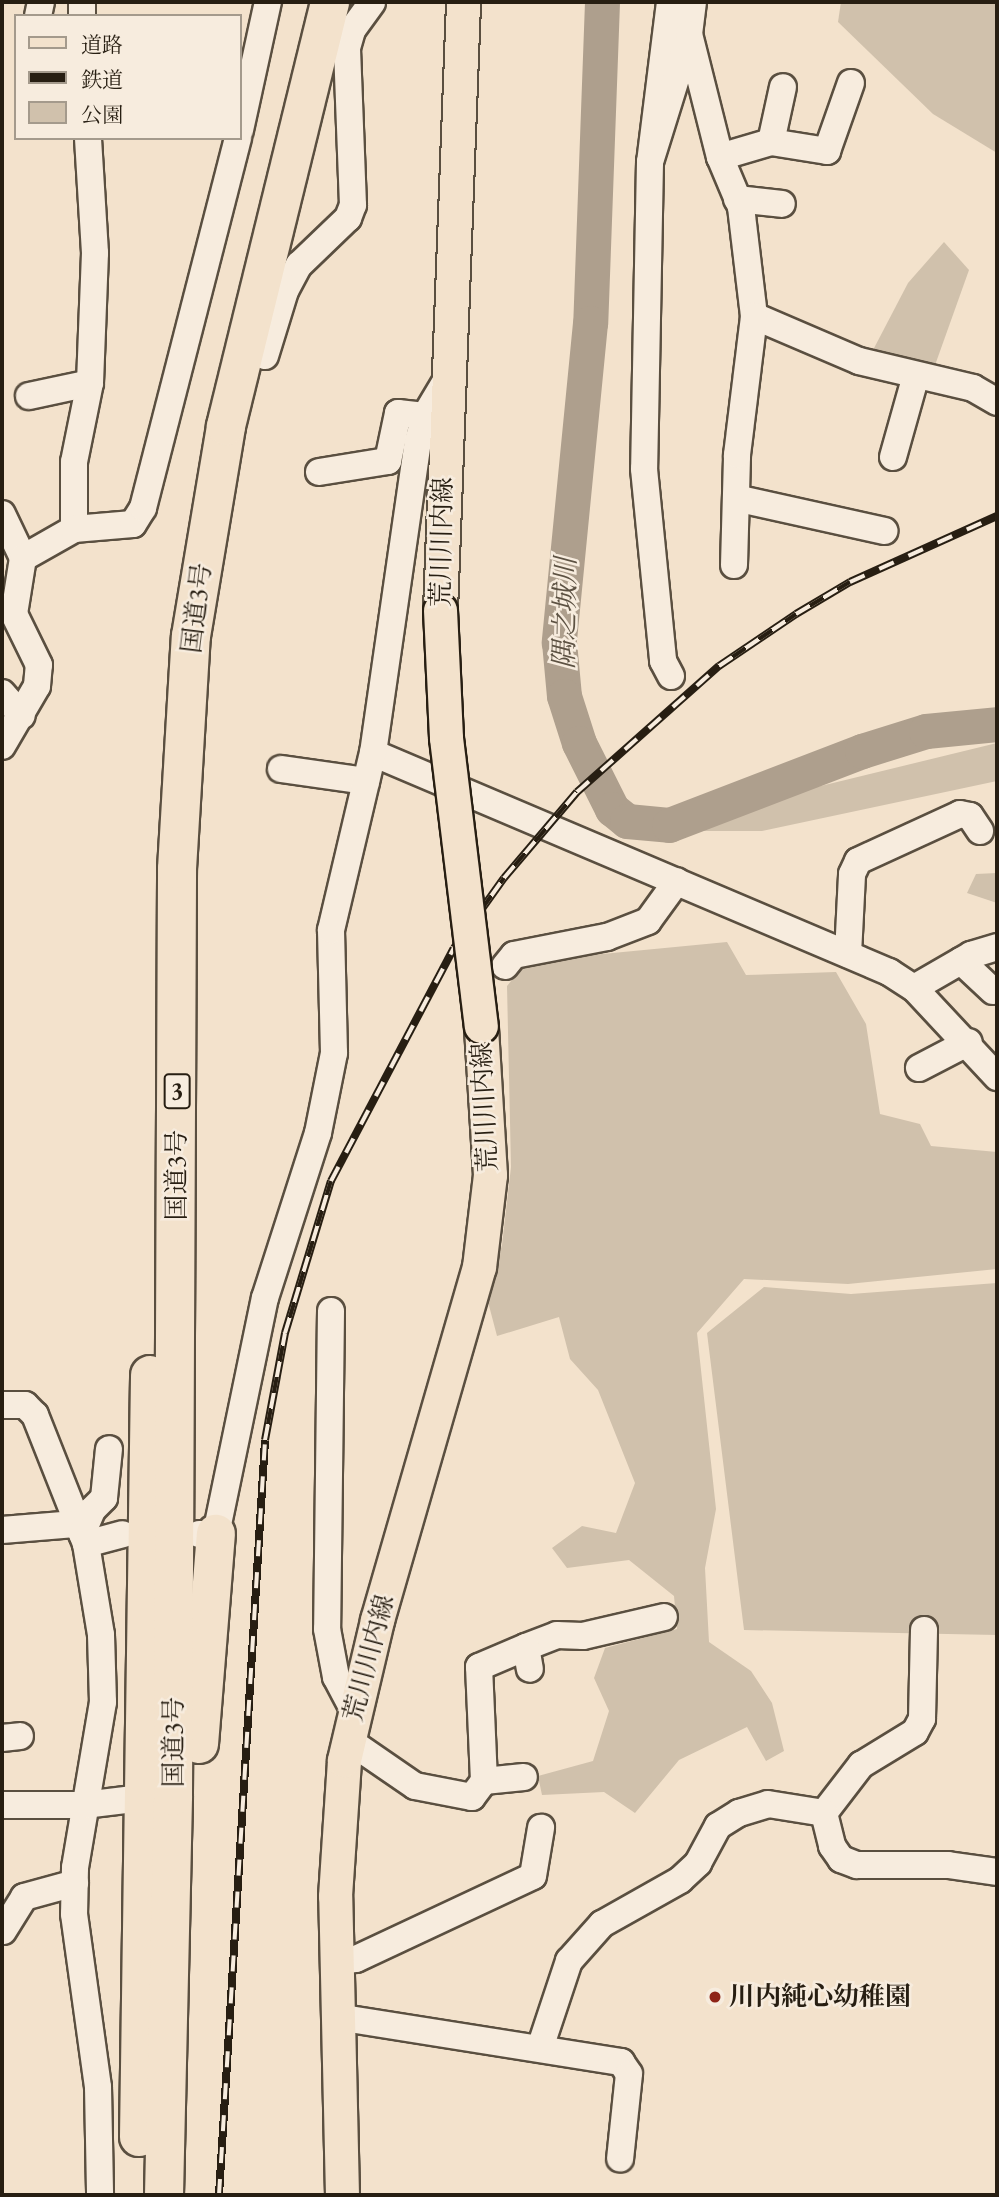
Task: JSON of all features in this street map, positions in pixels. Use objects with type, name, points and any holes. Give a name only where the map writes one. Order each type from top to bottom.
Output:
[{"type":"highway","name":"国道3号","points":[[165,2178],[159,1796],[152,869],[167,629],[202,420],[304,2]]},
{"type":"highway","name":"国道3号","points":[[138,2195],[159,1796],[177,869],[191,635],[226,426],[330,2]]},
{"type":"highway","points":[[165,2178],[183,2113],[208,1534]]},
{"type":"main road","name":"荒川川内線","points":[[342,2195],[336,1962],[338,1827],[350,1725],[479,1267],[490,1175],[481,1026],[446,738],[440,610],[463,2]]},
{"type":"street","points":[[242,121],[268,2]]},
{"type":"street","points":[[265,356],[299,265],[348,218],[353,205],[347,48],[352,30],[372,2]]},
{"type":"street","points":[[670,2],[650,162],[644,469],[663,661],[671,676]]},
{"type":"street","points":[[650,162],[689,34],[693,2]]},
{"type":"street","points":[[689,34],[720,157],[737,199],[754,316],[737,455],[740,499],[734,565]]},
{"type":"street","points":[[720,157],[771,142],[827,152],[851,83]]},
{"type":"street","points":[[771,142],[783,87]]},
{"type":"street","points":[[666,109],[708,115]]},
{"type":"street","points":[[74,528],[74,462],[90,383],[95,253],[88,140]]},
{"type":"street","points":[[23,558],[74,528],[133,524],[143,508],[237,140]]},
{"type":"street","points":[[737,199],[782,204]]},
{"type":"street","points":[[754,316],[859,361],[973,388],[997,402]]},
{"type":"street","points":[[893,457],[916,375]]},
{"type":"street","points":[[208,1534],[265,1298],[318,1133],[334,1053],[331,930],[373,753],[425,416],[447,379]]},
{"type":"street","points":[[29,396],[90,383]]},
{"type":"street","points":[[319,472],[388,461],[398,413],[425,416]]},
{"type":"street","points":[[740,499],[884,531]]},
{"type":"street","points":[[2,514],[23,558],[14,614],[38,665],[37,686],[22,716],[2,746]]},
{"type":"street","points":[[2,693],[22,716]]},
{"type":"street","points":[[373,753],[848,954],[914,988],[969,1042],[997,1077]]},
{"type":"street","points":[[281,769],[366,781]]},
{"type":"street","points":[[848,954],[852,874],[858,862],[960,814],[970,816],[980,831]]},
{"type":"street","points":[[505,966],[514,955],[531,949],[607,937],[648,921],[677,881]]},
{"type":"street","points":[[914,988],[961,961],[997,947]]},
{"type":"street","points":[[961,961],[993,991]]},
{"type":"street","points":[[919,1068],[969,1042]]},
{"type":"street","points":[[331,1311],[327,1629],[336,1678],[350,1725],[415,1786],[472,1797],[484,1781],[479,1667],[528,1658],[557,1635],[583,1636],[664,1617]]},
{"type":"street","points":[[2,1405],[24,1405],[35,1416],[81,1534],[101,1634],[103,1702],[84,1805],[74,1914],[98,2087],[100,2195]]},
{"type":"street","points":[[81,1534],[92,1510],[104,1499],[109,1449]]},
{"type":"street","points":[[2,1530],[123,1534]]},
{"type":"street","points":[[824,1812],[861,1765],[915,1732],[922,1719],[924,1630]]},
{"type":"street","points":[[484,1781],[524,1777]]},
{"type":"street","points":[[2,1805],[84,1805],[159,1796]]},
{"type":"street","points":[[541,2045],[569,1961],[602,1924],[680,1880],[698,1863],[718,1826],[768,1804],[824,1812]]},
{"type":"street","points":[[824,1812],[832,1846],[841,1859],[857,1865],[948,1865],[997,1872]]},
{"type":"street","points":[[336,1962],[356,1959],[533,1876],[541,1828]]},
{"type":"street","points":[[3,1931],[24,1897],[75,1883]]},
{"type":"street","points":[[337,2017],[603,2055],[625,2068],[628,2094],[620,2158]]},
{"type":"green space","points":[[841,2],[997,2],[997,153],[933,114],[838,22]]},
{"type":"green space","points":[[944,242],[969,270],[934,368],[872,352],[908,283]]},
{"type":"green space","points":[[997,743],[997,781],[762,831],[693,831],[792,793]]},
{"type":"green space","points":[[997,873],[997,903],[967,893],[976,874]]},
{"type":"green space","points":[[727,942],[746,975],[836,972],[866,1024],[880,1114],[920,1124],[931,1146],[997,1152],[997,1269],[848,1284],[744,1279],[697,1333],[716,1509],[705,1568],[709,1642],[751,1671],[772,1703],[784,1751],[766,1761],[747,1727],[679,1760],[635,1813],[604,1792],[542,1795],[538,1776],[593,1761],[609,1711],[594,1678],[605,1648],[677,1629],[674,1596],[629,1560],[567,1568],[552,1548],[582,1526],[616,1533],[635,1483],[598,1390],[570,1359],[559,1317],[497,1336],[487,1298],[502,1245],[511,1167],[507,986],[522,968],[540,960]]},
{"type":"green space","points":[[997,1283],[997,1635],[744,1630],[707,1333],[764,1287],[851,1294]]},
{"type":"waterway","name":"隅之城川","points":[[602,2],[590,323],[559,642],[564,696],[579,743],[612,809],[627,821],[669,825],[862,751],[926,731],[997,724]]},
{"type":"railway","points":[[219,2195],[265,1440],[285,1333],[331,1181],[454,948],[504,878],[577,792],[719,666],[796,614],[850,582],[997,516]]},
{"type":"place","name":"川内純心幼稚園","points":[[715,1997]]}]
